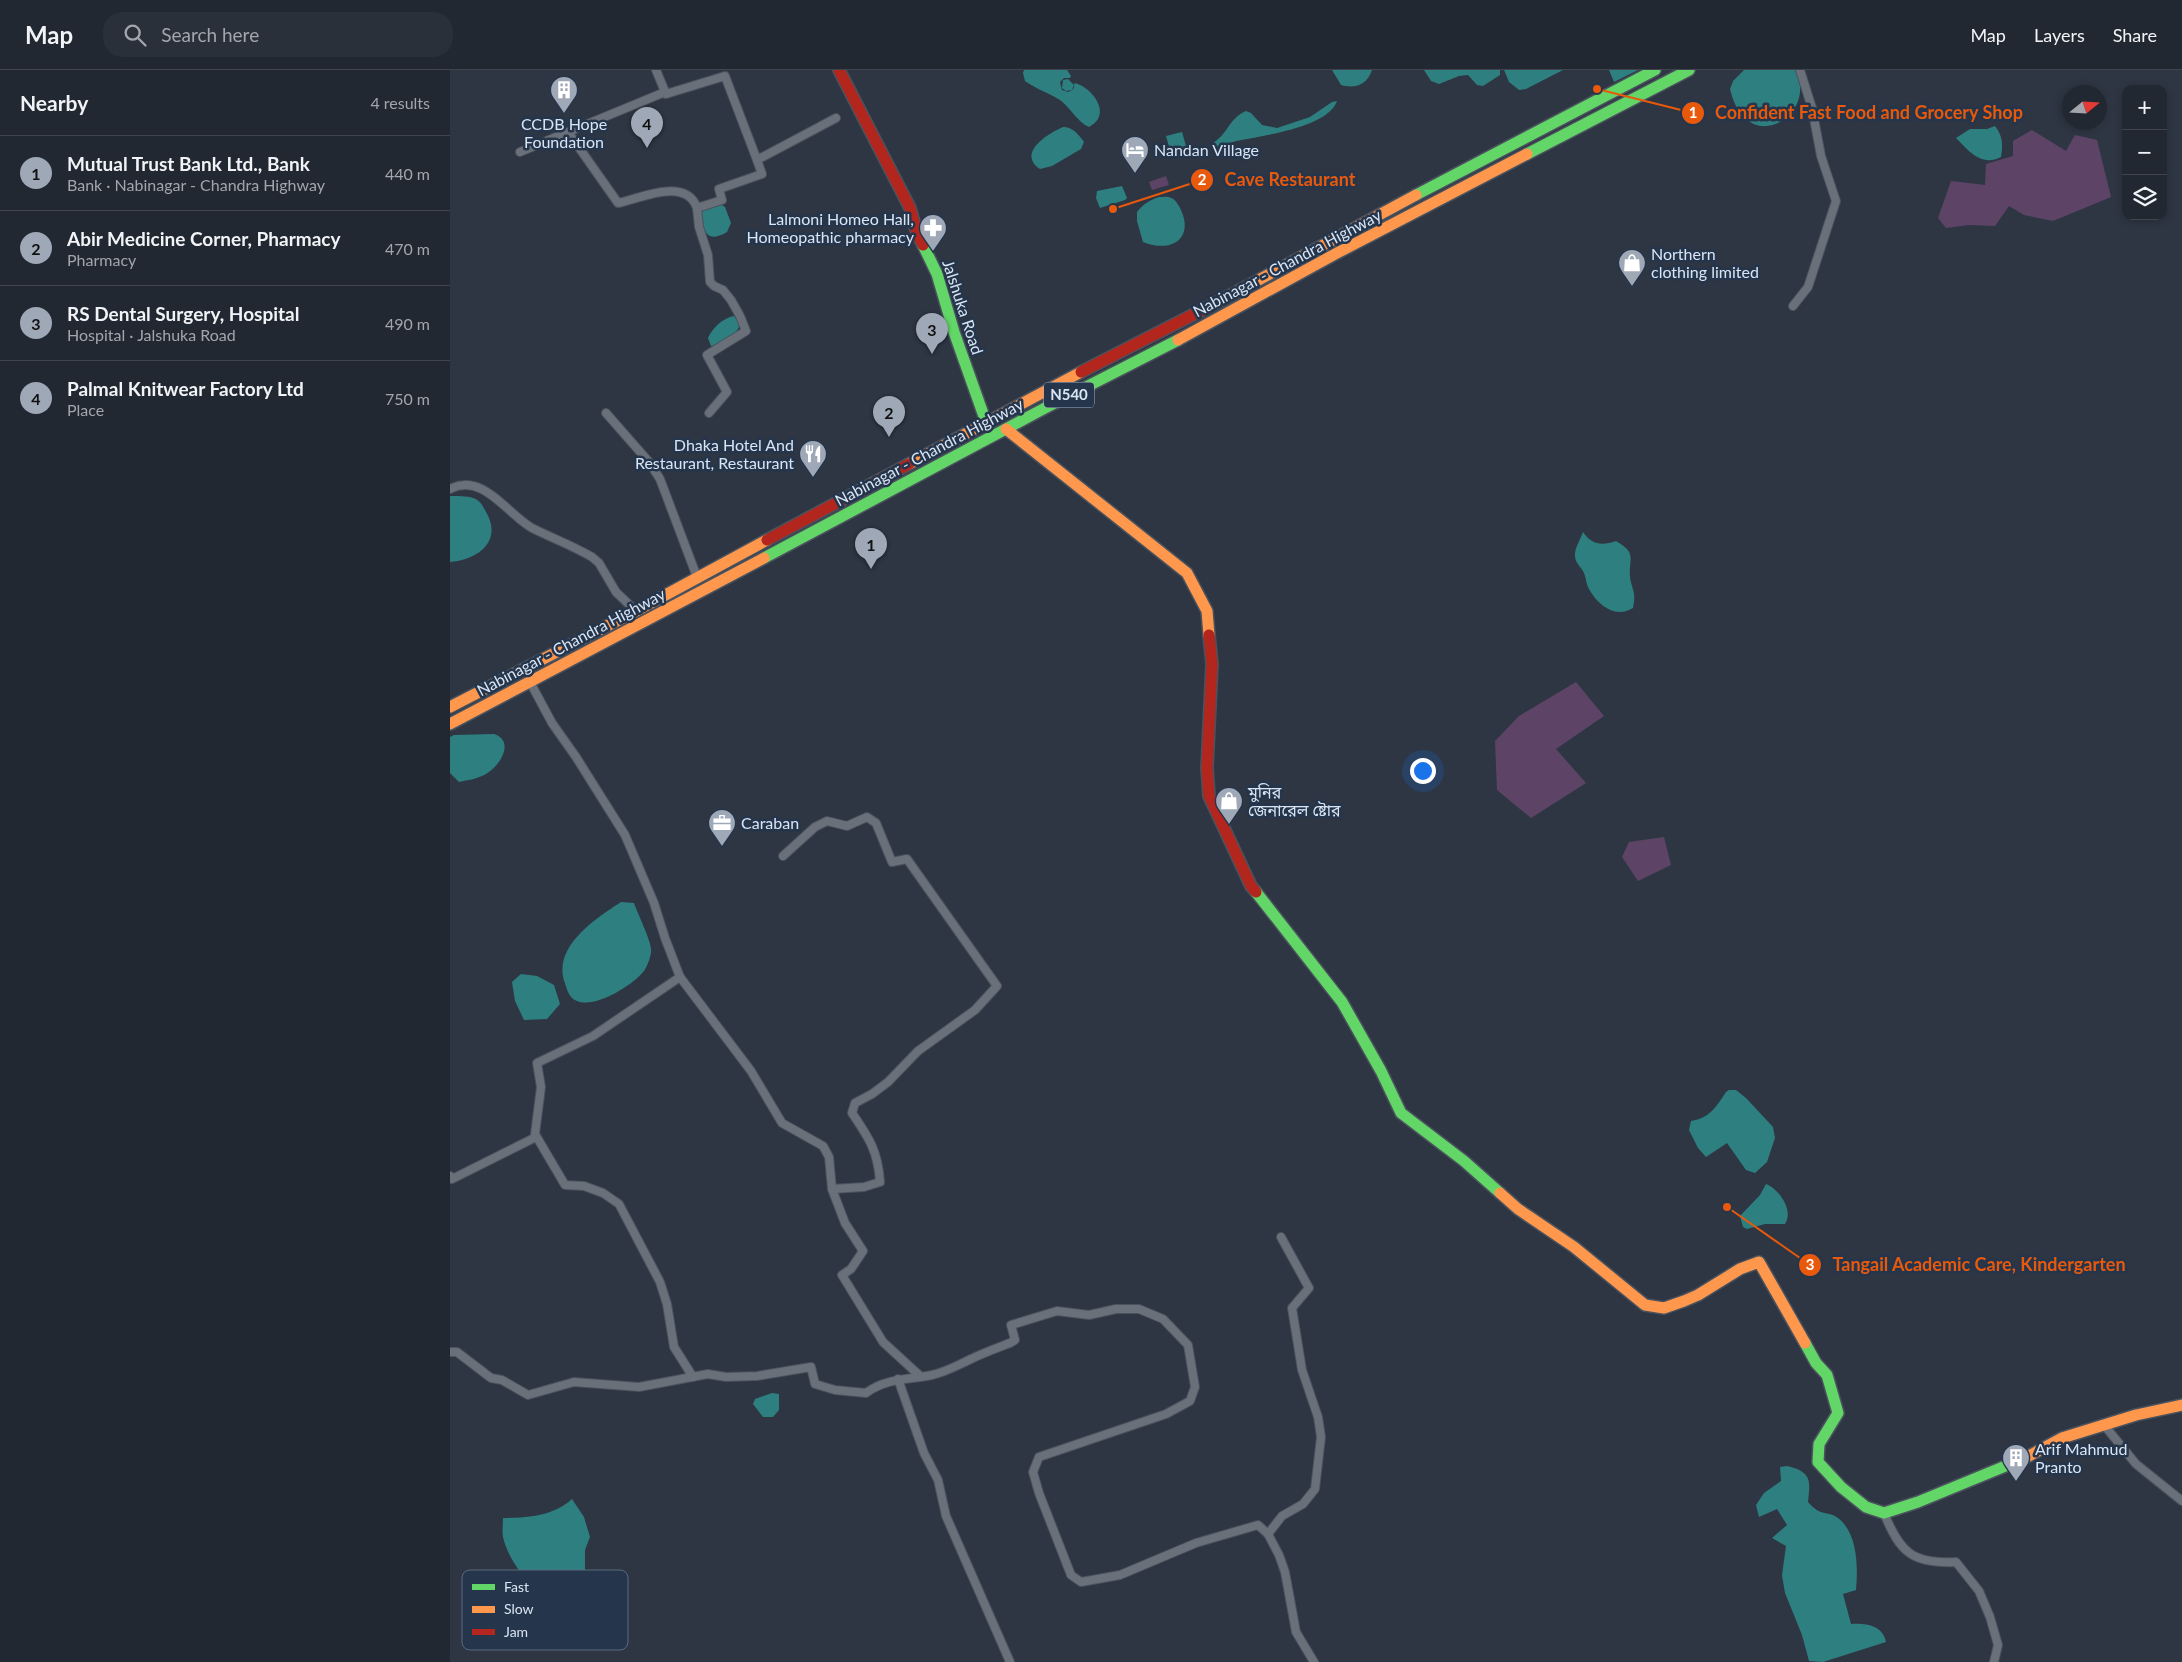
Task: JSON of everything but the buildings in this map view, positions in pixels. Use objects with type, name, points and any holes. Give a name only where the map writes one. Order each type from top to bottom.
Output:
[{"type":"main road","name":"Jalshuka Road","points":[[839,70],[910,208],[917,233],[937,274],[954,332],[986,422]]},
{"type":"main road","name":"Nabinagar - Chandra Highway","points":[[450,707],[636,611],[986,422],[1196,314],[1363,223],[1654,70]]},
{"type":"main road","name":"Nabinagar - Chandra Highway","points":[[450,724],[1172,343],[1370,236],[1689,70]]},
{"type":"main road","points":[[1363,223],[1370,236]]},
{"type":"main road","points":[[1006,429],[1188,573],[1207,611],[1212,664],[1207,768],[1209,796],[1251,886],[1342,1002],[1380,1071],[1400,1113],[1464,1161],[1518,1209],[1574,1247],[1645,1305],[1664,1308],[1684,1301],[1698,1295],[1740,1268],[1759,1262],[1816,1363],[1827,1375],[1838,1413],[1819,1444],[1818,1462],[1835,1481],[1866,1507],[1884,1513],[1918,1502],[2011,1465],[2062,1438],[2136,1415],[2182,1405]]},
{"type":"street","points":[[656,70],[665,92]]},
{"type":"street","points":[[1793,306],[1808,287],[1836,201],[1821,156],[1812,108],[1800,70]]},
{"type":"street","points":[[520,152],[665,92],[666,94],[725,76],[762,174],[719,189],[722,200],[697,208]]},
{"type":"street","points":[[757,160],[836,118]]},
{"type":"street","points":[[568,132],[618,204],[653,193],[671,191],[689,197],[694,201],[697,208],[698,227],[708,255],[710,282],[724,290],[740,316],[746,331],[707,356],[727,392],[709,413]]},
{"type":"street","points":[[606,413],[649,462],[660,479],[697,577]]},
{"type":"street","points":[[450,489],[461,484],[474,486],[503,503],[517,518],[533,528],[592,557],[599,563],[616,592],[636,611]]},
{"type":"street","points":[[530,682],[552,722],[576,757],[624,836],[654,903],[680,977],[752,1071],[782,1123],[823,1146],[829,1157],[832,1189],[845,1223],[863,1251],[851,1269],[842,1275],[883,1342],[920,1376]]},
{"type":"street","points":[[783,856],[815,827],[827,821],[847,826],[866,817],[876,823],[892,862],[906,859],[997,986],[975,1010],[918,1051],[888,1082],[872,1094],[855,1103],[852,1113],[875,1151],[880,1182],[864,1187],[832,1189]]},
{"type":"street","points":[[680,977],[593,1036],[537,1063],[541,1087],[534,1134],[565,1185],[584,1186],[603,1193],[619,1204],[660,1282],[667,1304],[674,1347],[694,1377]]},
{"type":"street","points":[[450,1176],[452,1179],[536,1137]]},
{"type":"street","points":[[1268,1534],[1282,1516],[1303,1504],[1315,1489],[1320,1437],[1318,1418],[1302,1370],[1292,1308],[1309,1288],[1281,1237]]},
{"type":"street","points":[[450,1352],[457,1352],[491,1378],[502,1380],[528,1395],[574,1382],[639,1387],[708,1374],[726,1377],[757,1376],[811,1367],[815,1384],[835,1390],[866,1393],[874,1387],[898,1379],[931,1375],[951,1369],[1010,1343],[1014,1340],[1011,1325],[1057,1311],[1089,1315],[1116,1308],[1139,1309],[1163,1319],[1188,1345],[1195,1386],[1190,1401],[1166,1414],[1039,1457],[1033,1472],[1039,1493],[1071,1575],[1081,1582],[1120,1575],[1196,1543],[1258,1525],[1268,1534],[1279,1555],[1285,1572],[1296,1632],[1314,1662]]},
{"type":"street","points":[[898,1379],[924,1453],[938,1480],[946,1516],[1010,1662]]},
{"type":"street","points":[[2104,1425],[2136,1464],[2182,1501]]},
{"type":"street","points":[[1884,1513],[1889,1526],[1907,1554],[1928,1561],[1956,1562],[1962,1567],[1979,1591],[1990,1618],[1998,1645],[1994,1662]]},
{"type":"shaded area","points":[[1024,70],[1067,70],[1071,76],[1070,78],[1064,78],[1060,82],[1062,90],[1070,91],[1075,83],[1088,90],[1098,102],[1100,109],[1096,122],[1089,127],[1085,125],[1060,100],[1025,81]]},
{"type":"shaded area","points":[[1332,70],[1372,70],[1364,82],[1360,85],[1351,86],[1341,85]]},
{"type":"shaded area","points":[[1424,70],[1500,70],[1500,75],[1483,86],[1477,85],[1468,75],[1459,76],[1439,84],[1431,81]]},
{"type":"shaded area","points":[[1504,70],[1563,70],[1526,89],[1519,90],[1509,82]]},
{"type":"shaded area","points":[[1609,70],[1638,70],[1614,82]]},
{"type":"shaded area","points":[[1744,70],[1795,70],[1800,86],[1798,102],[1790,114],[1778,123],[1765,126],[1751,123],[1739,111],[1730,89],[1733,81]]},
{"type":"shaded area","points":[[1068,79],[1074,85],[1072,90],[1066,91],[1062,88],[1063,80]]},
{"type":"shaded area","points":[[1337,101],[1331,110],[1321,118],[1307,124],[1214,147],[1213,143],[1240,114],[1246,111],[1251,113],[1262,125],[1277,128],[1310,117],[1332,102]]},
{"type":"shaded area","points":[[1995,126],[2001,137],[2002,148],[2001,157],[1994,160],[1981,159],[1956,138],[1970,129],[1987,129]]},
{"type":"shaded area","points":[[1067,127],[1080,136],[1084,142],[1081,149],[1052,166],[1040,169],[1034,163],[1033,151],[1049,134]]},
{"type":"shaded area","points":[[2032,130],[2066,151],[2075,135],[2097,140],[2111,197],[2053,221],[2024,215],[2009,206],[1995,226],[1969,225],[1946,228],[1938,218],[1951,181],[1985,185],[1986,164],[2013,156],[2013,141]]},
{"type":"shaded area","points":[[1182,132],[1186,146],[1170,150],[1166,136]]},
{"type":"shaded area","points":[[1166,176],[1169,185],[1152,190],[1149,182]]},
{"type":"shaded area","points":[[1122,186],[1127,198],[1125,200],[1100,208],[1096,198],[1097,191]]},
{"type":"shaded area","points":[[1159,197],[1168,197],[1176,201],[1184,217],[1185,226],[1179,240],[1164,246],[1143,242],[1137,221],[1139,209]]},
{"type":"shaded area","points":[[720,204],[725,207],[731,223],[727,232],[714,237],[706,233],[704,229],[701,211],[708,206]]},
{"type":"shaded area","points":[[734,316],[740,324],[736,332],[724,342],[711,346],[708,338],[712,331],[722,321]]},
{"type":"shaded area","points":[[450,496],[471,497],[479,502],[490,522],[491,532],[485,547],[478,553],[450,562]]},
{"type":"shaded area","points":[[1583,532],[1594,542],[1606,544],[1616,541],[1627,549],[1631,560],[1630,576],[1634,594],[1633,608],[1620,612],[1614,611],[1602,605],[1593,595],[1588,587],[1584,573],[1575,558]]},
{"type":"shaded area","points":[[1576,682],[1604,716],[1556,749],[1586,783],[1531,818],[1497,790],[1495,741],[1519,716]]},
{"type":"shaded area","points":[[494,734],[501,737],[505,748],[496,766],[486,774],[459,782],[450,773],[450,737],[454,735]]},
{"type":"shaded area","points":[[1664,837],[1671,865],[1638,881],[1622,857],[1629,842]]},
{"type":"shaded area","points":[[621,902],[634,903],[646,933],[651,951],[646,967],[639,977],[623,989],[603,999],[585,1003],[574,1000],[570,996],[565,983],[563,970],[570,946],[588,926]]},
{"type":"shaded area","points":[[521,974],[537,976],[554,985],[560,1004],[547,1019],[524,1020],[515,1001],[512,982]]},
{"type":"shaded area","points":[[1729,1090],[1736,1090],[1746,1098],[1773,1127],[1775,1138],[1767,1162],[1755,1173],[1746,1170],[1727,1143],[1706,1157],[1698,1148],[1689,1130],[1691,1121],[1698,1120],[1708,1114]]},
{"type":"shaded area","points":[[1766,1184],[1776,1190],[1784,1201],[1788,1213],[1785,1224],[1765,1224],[1747,1229],[1743,1227],[1740,1216],[1760,1195]]},
{"type":"shaded area","points":[[772,1393],[779,1394],[779,1410],[773,1417],[763,1417],[753,1404],[755,1399]]},
{"type":"shaded area","points":[[1787,1466],[1802,1471],[1806,1475],[1809,1483],[1808,1502],[1817,1510],[1838,1518],[1850,1532],[1855,1551],[1856,1590],[1843,1594],[1851,1624],[1873,1626],[1881,1632],[1886,1642],[1823,1662],[1809,1661],[1802,1635],[1785,1593],[1782,1575],[1786,1546],[1772,1538],[1787,1525],[1777,1509],[1759,1517],[1756,1505],[1764,1493],[1781,1481],[1780,1467]]},
{"type":"shaded area","points":[[572,1499],[584,1517],[590,1537],[585,1550],[585,1570],[518,1570],[506,1548],[503,1537],[503,1518],[540,1515],[565,1505]]},
{"type":"traffic: fast","points":[[1416,195],[1655,70]]},
{"type":"traffic: fast","points":[[1527,154],[1689,70]]},
{"type":"traffic: fast","points":[[923,245],[937,274],[954,332],[986,422]]},
{"type":"traffic: fast","points":[[764,558],[1045,408],[1178,340]]},
{"type":"traffic: fast","points":[[1256,892],[1342,1002],[1381,1071],[1401,1113],[1464,1161],[1500,1193]]},
{"type":"traffic: fast","points":[[1805,1343],[1816,1363],[1827,1375],[1838,1413],[1819,1444],[1818,1462],[1841,1487],[1866,1507],[1884,1513],[1918,1502],[2025,1458]]},
{"type":"traffic: slow","points":[[1178,340],[1337,253],[1527,154]]},
{"type":"traffic: slow","points":[[1216,303],[1416,195]]},
{"type":"traffic: slow","points":[[909,464],[1081,372]]},
{"type":"traffic: slow","points":[[1006,429],[1187,573],[1207,611],[1209,635]]},
{"type":"traffic: slow","points":[[450,707],[636,611],[767,540]]},
{"type":"traffic: slow","points":[[450,724],[764,558]]},
{"type":"traffic: slow","points":[[1500,1193],[1518,1209],[1574,1247],[1645,1305],[1664,1308],[1684,1301],[1698,1295],[1740,1269],[1759,1262],[1805,1343]]},
{"type":"traffic: slow","points":[[2025,1458],[2062,1438],[2136,1415],[2182,1405]]},
{"type":"traffic: jam","points":[[839,70],[910,208],[917,233],[923,245]]},
{"type":"traffic: jam","points":[[1081,372],[1216,303]]},
{"type":"traffic: jam","points":[[767,540],[909,464]]},
{"type":"traffic: jam","points":[[1209,635],[1212,664],[1207,768],[1209,796],[1251,886],[1256,892]]},
{"type":"place","name":"Confident Fast Food and Grocery Shop","points":[[1597,89]]},
{"type":"place","name":"CCDB Hope Foundation","points":[[564,114]]},
{"type":"place","name":"Palmal Knitwear Factory Ltd","points":[[647,148]]},
{"type":"place","name":"Nandan Village","points":[[1135,174]]},
{"type":"place","name":"Cave Restaurant","points":[[1113,209]]},
{"type":"place","name":"Lalmoni Homeo Hall, Homeopathic pharmacy","points":[[933,252]]},
{"type":"place","name":"Northern clothing limited","points":[[1632,287]]},
{"type":"place","name":"RS Dental Surgery, Hospital","points":[[932,354]]},
{"type":"place","name":"Abir Medicine Corner, Pharmacy","points":[[889,437]]},
{"type":"place","name":"Dhaka Hotel And Restaurant, Restaurant","points":[[813,478]]},
{"type":"place","name":"Mutual Trust Bank Ltd., Bank","points":[[871,569]]},
{"type":"place","name":"মুনির জেনারেল ষ্টোর","points":[[1229,825]]},
{"type":"place","name":"Caraban","points":[[722,847]]},
{"type":"place","name":"Tangail Academic Care, Kindergarten","points":[[1727,1207]]},
{"type":"place","name":"Arif Mahmud Pranto","points":[[2016,1482]]}]
